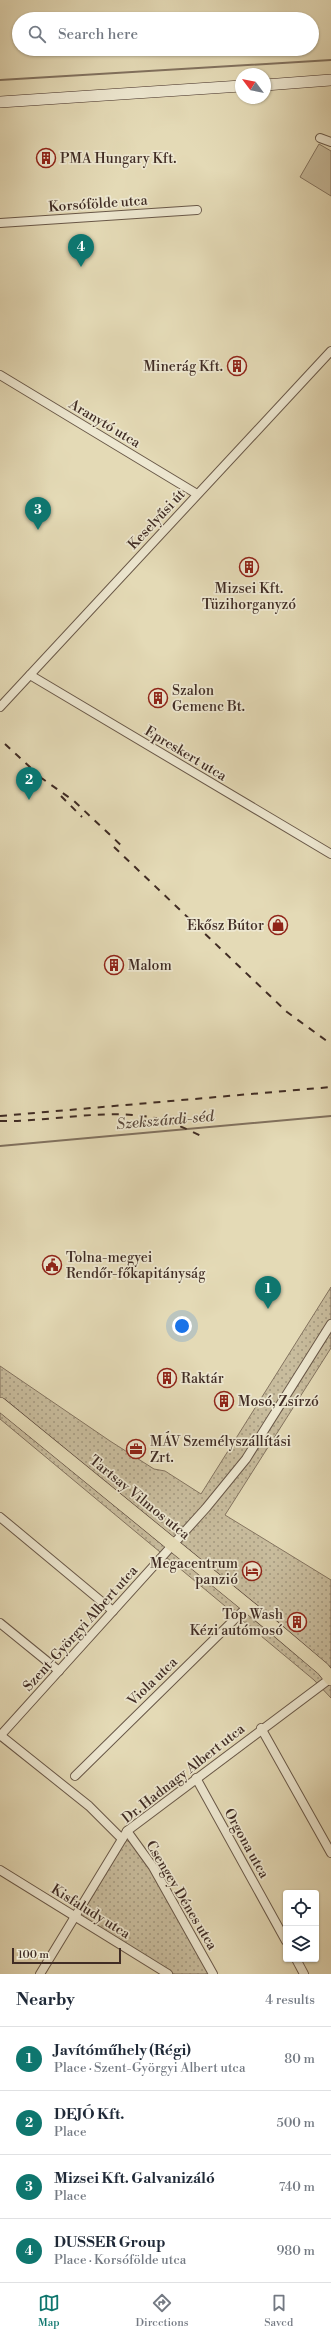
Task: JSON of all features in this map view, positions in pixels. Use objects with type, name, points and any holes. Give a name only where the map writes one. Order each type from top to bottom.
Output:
[{"type":"main road","points":[[271,84],[331,80]]},
{"type":"main road","points":[[0,102],[235,86]]},
{"type":"main road","name":"Tartsay Vilmos utca","points":[[0,1404],[294,1644],[331,1679]]},
{"type":"street","points":[[320,138],[331,142]]},
{"type":"street","name":"Korsófölde utca","points":[[0,222],[197,210]]},
{"type":"street","name":"Keselyűsi út","points":[[0,707],[331,351]]},
{"type":"street","name":"Aranytó utca","points":[[0,375],[197,494]]},
{"type":"street","name":"Epreskert utca","points":[[30,675],[330,854]]},
{"type":"street","name":"Szent-Györgyi Albert utca","points":[[0,1735],[173,1544],[246,1460],[331,1324]]},
{"type":"street","points":[[0,1516],[113,1611]]},
{"type":"street","name":"Viola utca","points":[[75,1776],[248,1606]]},
{"type":"street","points":[[0,1622],[59,1671]]},
{"type":"street","name":"Dr. Hadnagy Albert utca","points":[[40,1974],[127,1831],[261,1728],[331,1679]]},
{"type":"street","points":[[261,1728],[331,1853]]},
{"type":"street","points":[[0,1735],[89,1806],[122,1839]]},
{"type":"street","name":"Orgona utca","points":[[196,1778],[283,1936]]},
{"type":"street","name":"Csengey Dénes utca","points":[[127,1831],[153,1867],[213,1974]]},
{"type":"street","name":"Kisfaludy utca","points":[[0,1870],[168,1974]]},
{"type":"street","points":[[298,1962],[304,1974]]},
{"type":"shaded area","points":[[319,144],[331,151],[331,196],[300,177]]},
{"type":"shaded area","points":[[331,1287],[331,1348],[225,1515],[331,1580],[331,1698],[314,1680],[0,1419],[0,1366],[110,1441],[154,1469],[165,1471],[201,1494]]},
{"type":"shaded area","points":[[126,1840],[135,1848],[158,1880],[211,1974],[174,1974],[83,1918],[83,1912]]},
{"type":"waterway","points":[[0,80],[331,60]]},
{"type":"waterway","name":"Szekszárdi-séd","points":[[0,1146],[331,1116]]},
{"type":"railway","points":[[5,744],[45,781]]},
{"type":"railway","points":[[40,777],[74,801],[125,849]]},
{"type":"railway","points":[[61,796],[82,817]]},
{"type":"railway","points":[[114,847],[287,1012],[331,1044]]},
{"type":"railway","points":[[0,1116],[331,1087]]},
{"type":"railway","points":[[0,1121],[36,1120],[107,1114],[143,1116],[166,1121],[203,1137]]},
{"type":"place","name":"PMA Hungary Kft.","points":[[46,158]]},
{"type":"place","name":"DUSSER Group","points":[[81,267]]},
{"type":"place","name":"Minerág Kft.","points":[[237,366]]},
{"type":"place","name":"Mizsei Kft. Galvanizáló","points":[[38,530]]},
{"type":"place","name":"Mizsei Kft. Tüzihorganyzó","points":[[249,567]]},
{"type":"place","name":"Szalon Gemenc Bt.","points":[[158,698]]},
{"type":"place","name":"DEJÓ Kft.","points":[[29,800]]},
{"type":"place","name":"Ekősz Bútor","points":[[278,925]]},
{"type":"place","name":"Malom","points":[[114,965]]},
{"type":"place","name":"Tolna-megyei Rendőr-főkapitányság","points":[[52,1265]]},
{"type":"place","name":"Javítóműhely (Régi)","points":[[268,1309]]},
{"type":"place","name":"Raktár","points":[[167,1378]]},
{"type":"place","name":"Mosó, Zsírzó","points":[[224,1401]]},
{"type":"place","name":"MÁV Személyszállítási Zrt.","points":[[136,1449]]},
{"type":"place","name":"Megacentrum panzió","points":[[252,1571]]},
{"type":"place","name":"Top Wash Kézi autómosó","points":[[297,1622]]}]
